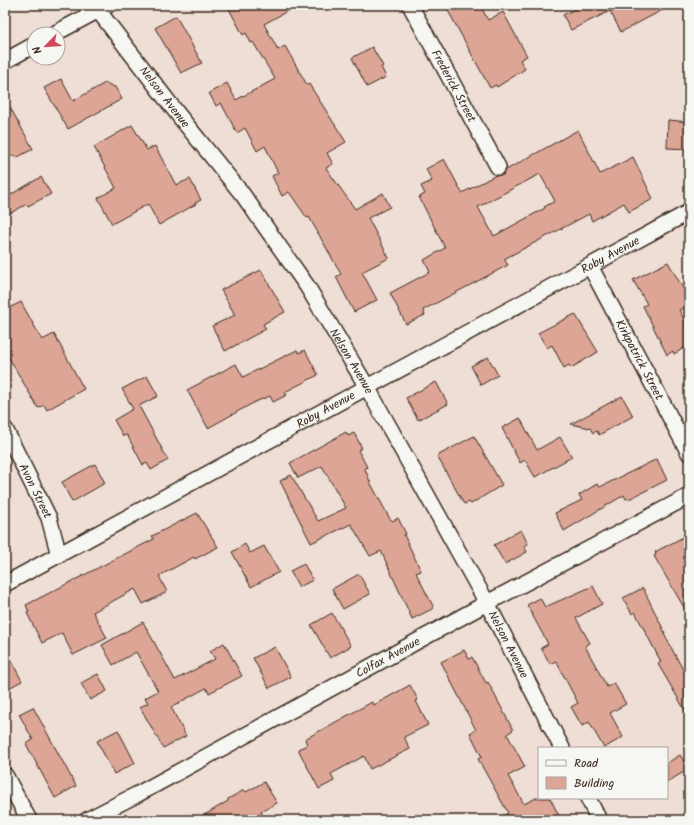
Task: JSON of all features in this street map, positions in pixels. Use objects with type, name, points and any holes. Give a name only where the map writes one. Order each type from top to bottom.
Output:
[{"type":"street","name":"Frederick Street","points":[[410,5],[498,167]]},
{"type":"street","points":[[66,27],[100,7]]},
{"type":"street","name":"Nelson Avenue","points":[[100,7],[180,117],[244,195],[307,286],[367,387],[487,603],[561,747]]},
{"type":"street","points":[[5,61],[26,49]]},
{"type":"street","name":"Roby Avenue","points":[[5,584],[689,212]]},
{"type":"street","name":"Kirkpatrick Street","points":[[590,266],[689,453]]},
{"type":"street","name":"Avon Street","points":[[5,429],[48,518],[59,554]]},
{"type":"street","name":"Colfax Avenue","points":[[87,820],[138,794],[487,603],[689,496]]},
{"type":"street","points":[[5,775],[29,820]]},
{"type":"street","points":[[588,799],[598,819]]},
{"type":"building","points":[[227,5],[298,5],[264,24],[278,50],[285,46],[307,85],[309,84],[346,142],[327,153],[333,164],[326,168],[355,209],[383,193],[390,207],[368,218],[389,258],[362,272],[377,300],[354,312],[336,277],[341,274],[309,217],[307,218],[289,192],[282,196],[272,176],[278,173],[265,146],[257,151],[245,128],[237,133],[221,103],[216,106],[209,93],[227,83],[236,100],[275,79],[253,42],[251,43],[246,33],[243,35]]},
{"type":"building","points":[[445,5],[480,5],[488,20],[503,12],[527,56],[520,60],[525,69],[497,87],[496,85],[490,88]]},
{"type":"building","points":[[583,5],[672,5],[621,32],[610,11],[571,30],[563,15]]},
{"type":"building","points":[[176,16],[202,63],[181,73],[155,28]]},
{"type":"building","points":[[372,47],[383,66],[381,67],[386,77],[367,87],[352,58]]},
{"type":"building","points":[[61,79],[73,101],[105,83],[115,87],[122,99],[68,129],[44,88]]},
{"type":"building","points":[[5,98],[33,149],[16,158],[14,155],[10,157],[5,148]]},
{"type":"building","points":[[668,120],[689,122],[689,149],[667,148]]},
{"type":"building","points":[[132,125],[147,150],[155,146],[176,185],[190,179],[201,200],[159,225],[148,204],[112,224],[98,198],[116,188],[94,147]]},
{"type":"building","points":[[578,130],[600,174],[633,157],[653,199],[629,212],[624,203],[592,221],[589,214],[504,259],[508,265],[423,310],[425,315],[406,324],[390,293],[430,272],[424,260],[445,248],[419,197],[425,194],[421,186],[432,181],[426,169],[444,159],[462,193],[496,175],[503,175],[506,170]],"holes":[[[540,174],[555,201],[494,236],[478,207]]]},
{"type":"building","points":[[41,177],[51,194],[28,206],[27,204],[5,216],[5,198]]},
{"type":"building","points":[[668,262],[689,299],[689,305],[679,310],[689,328],[689,345],[674,354],[673,351],[667,355],[643,306],[647,304],[633,280]]},
{"type":"building","points":[[261,270],[285,312],[263,324],[266,329],[225,351],[212,326],[235,315],[221,290]]},
{"type":"building","points":[[21,302],[42,340],[54,334],[84,389],[47,410],[44,405],[38,408],[5,351],[5,310]]},
{"type":"building","points":[[575,314],[598,352],[571,368],[569,365],[564,368],[552,345],[547,348],[538,333]]},
{"type":"building","points":[[297,350],[299,353],[305,350],[318,375],[285,392],[287,395],[273,402],[270,396],[255,402],[208,428],[187,390],[236,364],[243,377]]},
{"type":"building","points":[[488,357],[498,375],[481,385],[471,366]]},
{"type":"building","points":[[147,376],[158,396],[139,406],[168,460],[151,470],[147,463],[143,465],[127,435],[123,436],[114,420],[133,409],[122,389]]},
{"type":"building","points":[[436,382],[448,404],[418,420],[406,398]]},
{"type":"building","points":[[622,396],[633,416],[599,435],[597,431],[593,433],[590,428],[571,424]]},
{"type":"building","points":[[520,418],[537,450],[560,437],[572,457],[535,477],[525,460],[520,463],[502,428]]},
{"type":"building","points":[[346,432],[348,436],[354,433],[362,448],[358,450],[367,467],[365,469],[371,484],[390,519],[393,521],[398,518],[406,534],[404,535],[421,571],[416,573],[434,608],[412,619],[381,551],[370,556],[351,524],[311,543],[280,481],[291,475],[318,521],[346,508],[322,466],[298,478],[290,463]]},
{"type":"building","points":[[474,436],[502,485],[471,504],[469,502],[464,504],[437,456]]},
{"type":"building","points":[[657,459],[667,480],[631,498],[626,499],[624,495],[564,531],[555,513],[582,500],[579,495],[597,484],[600,487]]},
{"type":"building","points":[[95,464],[105,483],[72,502],[62,482]]},
{"type":"building","points":[[197,513],[218,547],[195,559],[194,557],[159,576],[167,592],[143,604],[135,589],[93,612],[107,638],[73,655],[62,633],[42,643],[27,613],[29,612],[26,605],[154,539],[152,536]]},
{"type":"building","points":[[521,530],[528,544],[524,546],[527,552],[505,564],[494,545]]},
{"type":"building","points":[[689,534],[689,616],[654,556],[656,555],[655,552]]},
{"type":"building","points":[[245,544],[250,553],[264,546],[279,572],[251,587],[232,552]]},
{"type":"building","points":[[304,564],[313,580],[299,587],[290,571]]},
{"type":"building","points":[[359,574],[370,594],[343,609],[332,589]]},
{"type":"building","points":[[593,586],[602,604],[576,618],[590,643],[585,646],[607,687],[614,683],[626,704],[610,713],[623,737],[606,747],[603,747],[589,722],[582,726],[571,707],[578,703],[556,661],[550,664],[541,648],[548,644],[527,605],[540,598],[545,607]]},
{"type":"building","points":[[643,588],[665,633],[664,634],[689,681],[689,717],[658,664],[661,662],[635,612],[632,614],[623,598]]},
{"type":"building","points":[[332,613],[351,646],[330,658],[311,625]]},
{"type":"building","points":[[143,622],[175,680],[215,659],[210,651],[224,643],[242,676],[209,693],[206,688],[171,707],[186,736],[163,748],[140,707],[148,703],[145,698],[158,691],[136,652],[113,665],[102,645]]},
{"type":"building","points":[[275,647],[291,677],[269,688],[253,658]]},
{"type":"building","points":[[5,649],[22,681],[5,690]]},
{"type":"building","points":[[464,650],[469,659],[472,657],[486,683],[488,682],[513,730],[507,734],[525,767],[508,776],[524,804],[536,798],[550,799],[559,816],[550,820],[494,820],[508,813],[478,759],[482,757],[470,733],[476,730],[441,662]]},
{"type":"building","points":[[98,674],[107,691],[90,700],[81,683]]},
{"type":"building","points":[[410,685],[428,725],[404,737],[410,749],[370,769],[364,756],[331,774],[334,781],[319,789],[298,749],[307,745],[305,739],[372,702],[374,705]]},
{"type":"building","points":[[33,707],[76,786],[55,798],[26,744],[33,740],[19,714]]},
{"type":"building","points":[[118,730],[135,763],[114,774],[97,741]]},
{"type":"building","points":[[680,755],[689,769],[668,781],[668,762]]},
{"type":"building","points":[[264,782],[277,803],[261,812],[265,820],[196,820],[244,790],[246,792]]}]
